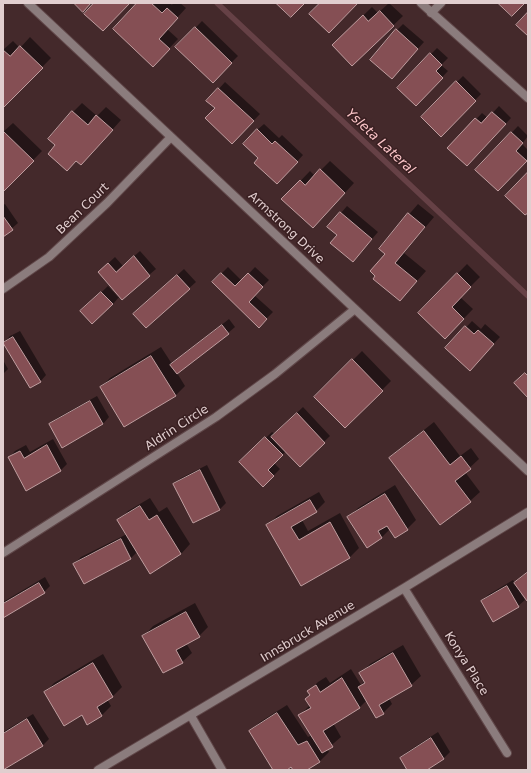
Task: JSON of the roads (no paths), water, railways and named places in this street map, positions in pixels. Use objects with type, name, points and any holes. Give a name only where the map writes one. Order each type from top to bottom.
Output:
[{"type":"street","name":"Armstrong Drive","points":[[28,3],[528,472]]},
{"type":"street","points":[[421,3],[528,98]]},
{"type":"street","points":[[431,13],[441,3]]},
{"type":"street","name":"Bean Court","points":[[3,289],[49,257],[107,204],[171,137]]},
{"type":"street","name":"Aldrin Circle","points":[[3,553],[216,417],[275,374],[355,309]]},
{"type":"street","name":"Innsbruck Avenue","points":[[98,770],[191,716],[528,512]]},
{"type":"street","name":"Konya Place","points":[[404,588],[507,753]]},
{"type":"street","points":[[191,716],[222,770]]},
{"type":"waterway","name":"Ysleta Lateral","points":[[217,3],[528,296]]}]
